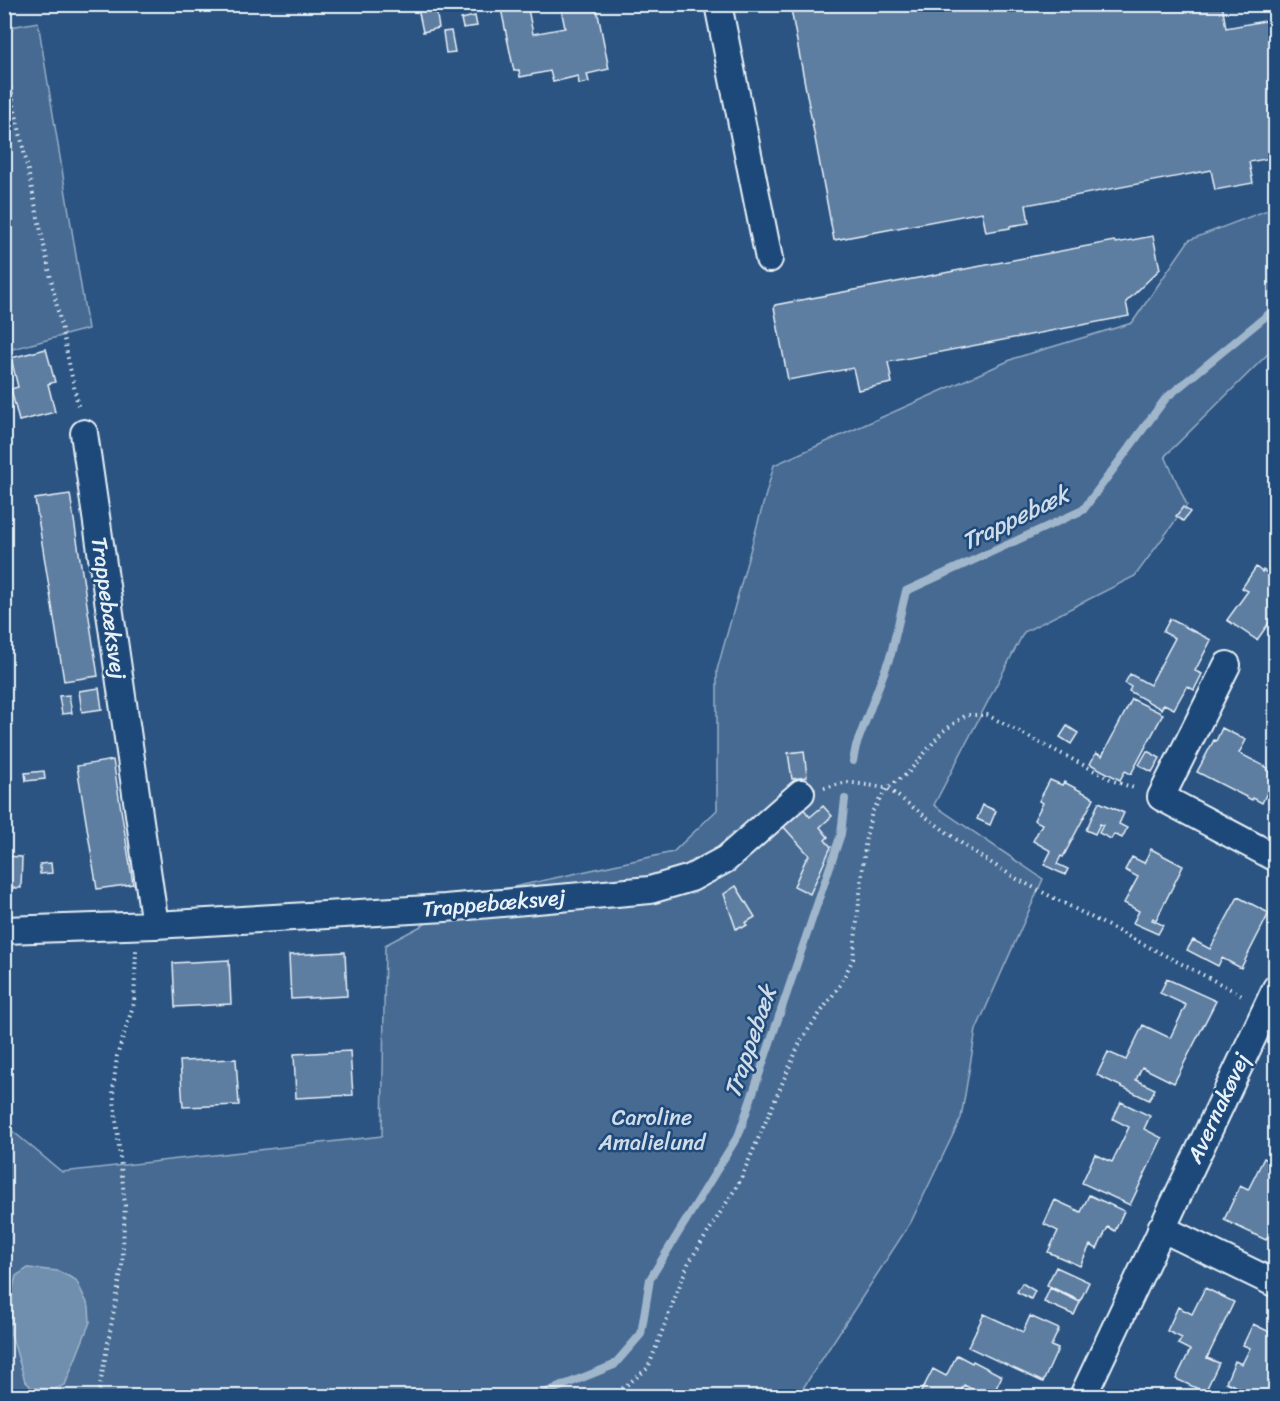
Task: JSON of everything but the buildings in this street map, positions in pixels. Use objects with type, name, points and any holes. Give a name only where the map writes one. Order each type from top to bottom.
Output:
[{"type":"street","points":[[718,4],[769,259]]},
{"type":"street","name":"Trappebæksvej","points":[[84,433],[146,925]]},
{"type":"street","points":[[1227,665],[1161,797],[1275,858]]},
{"type":"street","name":"Trappebæksvej","points":[[4,930],[146,925],[445,908],[650,890],[691,878],[726,859],[801,793]]},
{"type":"street","name":"Avernakøvej","points":[[1083,1396],[1271,998]]},
{"type":"street","points":[[1161,1228],[1275,1284]]},
{"type":"path","points":[[4,58],[84,433]]},
{"type":"path","points":[[613,1396],[648,1368],[688,1264],[739,1183],[801,1040],[840,985],[853,959],[866,837],[872,812],[887,788],[908,773],[942,732],[950,726],[966,715],[987,715],[1114,781],[1161,797]]},
{"type":"path","points":[[801,793],[847,782],[887,788],[972,851],[1017,879],[1271,998]]},
{"type":"path","points":[[98,1396],[122,1267],[125,1205],[113,1090],[117,1056],[134,1003],[146,925]]},
{"type":"green space","points":[[38,22],[88,329],[5,351],[4,222],[8,220],[4,204],[5,28]]},
{"type":"green space","name":"Caroline Amalielund","points":[[1275,207],[1275,347],[1165,456],[1187,505],[1135,576],[1024,632],[934,805],[1043,879],[976,1030],[961,1118],[911,1222],[798,1396],[5,1396],[4,1124],[62,1172],[382,1136],[385,945],[482,894],[673,852],[717,810],[717,670],[774,465],[1015,358],[1132,323],[1189,240]]},
{"type":"shaded area","points":[[28,1268],[58,1271],[76,1280],[89,1307],[90,1322],[65,1385],[55,1389],[32,1388],[25,1381],[11,1334],[11,1295],[16,1276]]},
{"type":"waterway","name":"Trappebæk","points":[[853,761],[856,746],[891,654],[906,591],[1083,510],[1166,398],[1276,308]]},
{"type":"waterway","name":"Trappebæk","points":[[537,1396],[614,1365],[641,1334],[650,1279],[739,1134],[841,834],[845,799]]}]
